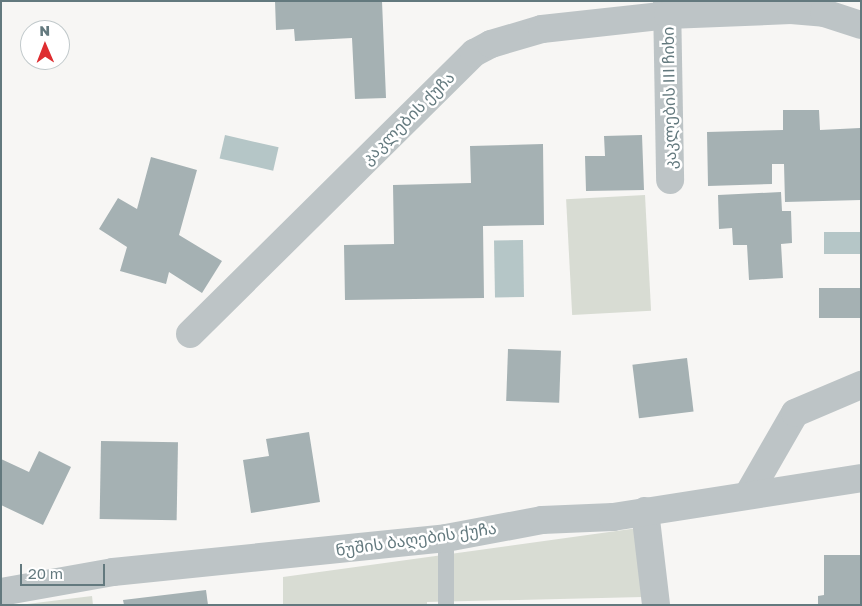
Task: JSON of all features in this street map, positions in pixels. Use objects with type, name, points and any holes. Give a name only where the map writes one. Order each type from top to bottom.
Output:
[{"type":"street","name":"კაკლების ქუჩა","points":[[190,334],[474,53],[509,36],[668,8],[791,10],[824,13],[861,25]]},
{"type":"street","name":"კაკლების III ჩიხი","points":[[668,8],[670,180]]},
{"type":"street","points":[[749,493],[795,413],[861,385]]},
{"type":"street","name":"ნუშის ბაღების ქუჩა","points":[[1,592],[114,572],[446,538],[542,520],[613,516],[749,493],[861,478]]},
{"type":"street","points":[[646,511],[656,605]]},
{"type":"lane","points":[[446,538],[446,605]]},
{"type":"shaded area","points":[[225,135],[279,147],[273,171],[220,158]]},
{"type":"shaded area","points":[[645,195],[651,311],[572,315],[566,199]]},
{"type":"shaded area","points":[[824,232],[861,232],[861,254],[824,254]]},
{"type":"shaded area","points":[[523,240],[524,297],[495,297],[494,241]]},
{"type":"shaded area","points":[[638,528],[643,597],[427,602],[427,605],[283,605],[283,577]]},
{"type":"shaded area","points":[[92,596],[93,605],[19,605]]},
{"type":"building","points":[[275,1],[382,1],[386,98],[355,99],[352,38],[295,41],[294,29],[276,30]]},
{"type":"building","points":[[783,110],[819,110],[820,130],[860,128],[861,200],[785,202],[784,164],[772,164],[772,184],[708,186],[707,132],[783,130]]},
{"type":"building","points":[[642,135],[644,190],[586,191],[585,156],[605,156],[604,136]]},
{"type":"building","points":[[543,144],[544,225],[483,226],[484,298],[345,300],[344,245],[394,244],[393,185],[471,183],[470,146]]},
{"type":"building","points":[[151,157],[197,170],[179,235],[222,261],[202,293],[169,272],[166,284],[120,271],[127,247],[99,229],[118,198],[137,209]]},
{"type":"building","points":[[781,192],[782,211],[791,211],[792,243],[781,244],[783,278],[749,280],[747,245],[733,245],[732,228],[719,229],[718,195]]},
{"type":"building","points":[[819,288],[860,288],[860,318],[819,318]]},
{"type":"building","points":[[508,349],[561,351],[559,403],[506,401]]},
{"type":"building","points":[[687,358],[694,412],[639,418],[632,365]]},
{"type":"building","points":[[309,432],[320,502],[251,513],[243,460],[269,456],[266,439]]},
{"type":"building","points":[[101,441],[178,442],[177,520],[100,519]]},
{"type":"building","points":[[39,451],[71,467],[43,525],[1,505],[1,459],[29,472]]},
{"type":"building","points":[[824,555],[861,555],[861,605],[818,605],[818,596],[824,595]]},
{"type":"building","points":[[206,590],[208,605],[124,605],[123,600]]}]
